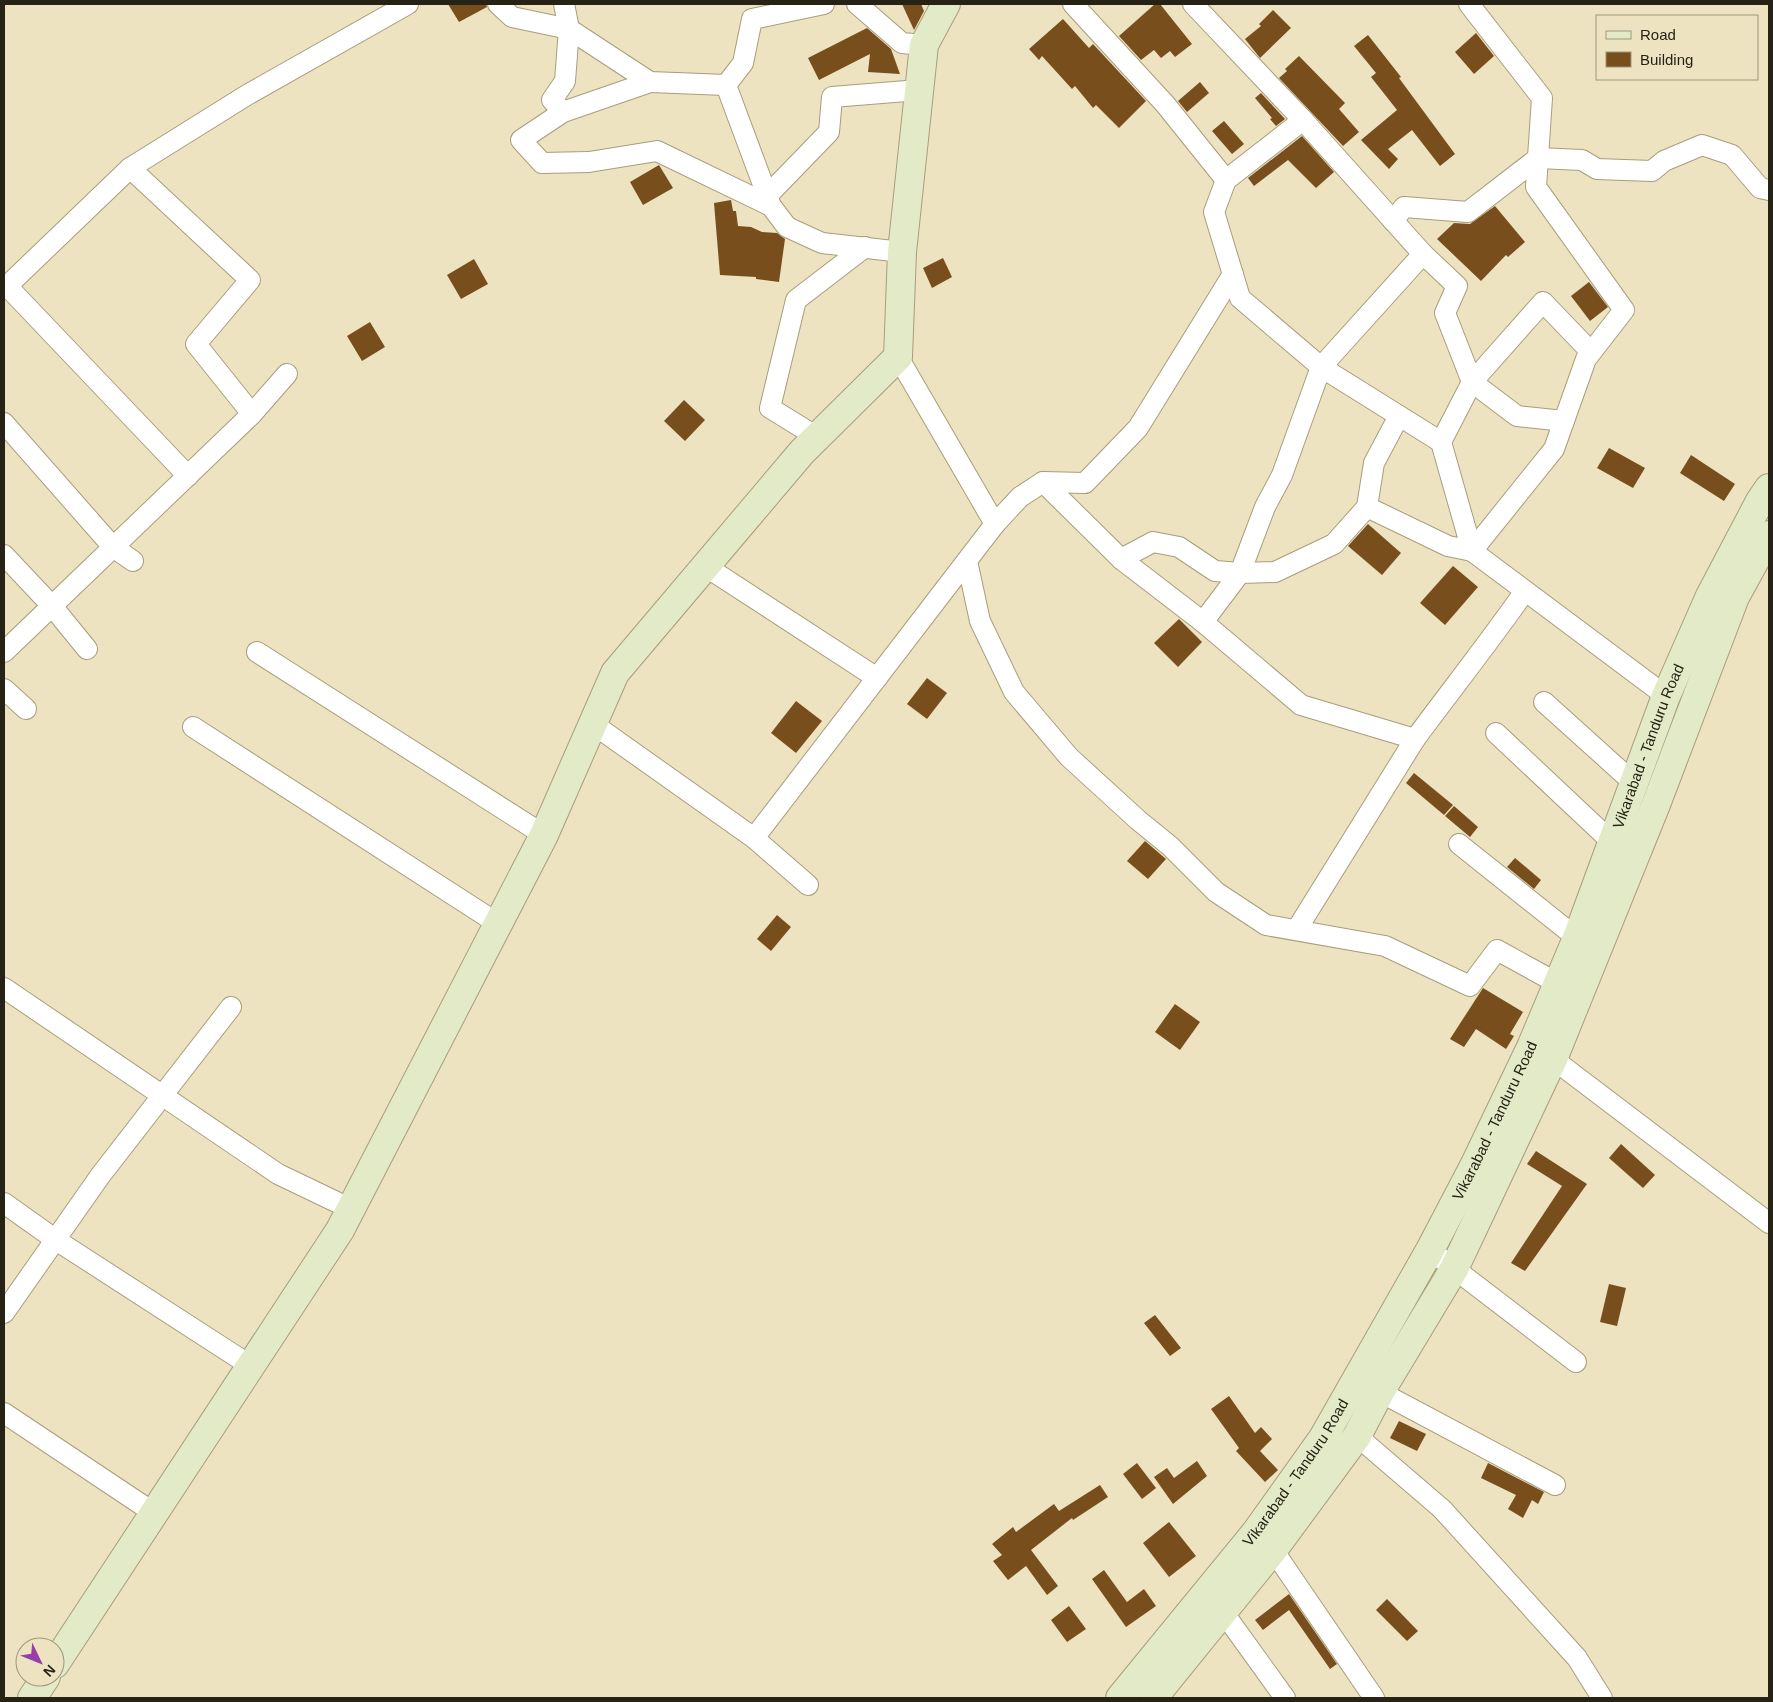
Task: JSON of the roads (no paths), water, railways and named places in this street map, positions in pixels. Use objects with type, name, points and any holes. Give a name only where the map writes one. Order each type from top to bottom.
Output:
[{"type":"main road","points":[[65,1649],[340,1230],[500,925],[544,835],[615,673],[817,438],[898,357],[902,252],[924,45],[946,4]]},
{"type":"main road","name":"Vikarabad - Tanduru Road","points":[[1155,1682],[1256,1532],[1323,1438],[1430,1250],[1474,1166],[1531,1047],[1577,938],[1666,696],[1710,596],[1760,501],[1769,488]]},
{"type":"main road","name":"Vikarabad - Tanduru Road","points":[[1120,1698],[1155,1682],[1223,1612],[1273,1550],[1357,1436],[1380,1392],[1454,1269],[1553,1059],[1735,597],[1769,535]]},
{"type":"main road","points":[[1646,751],[1673,758]]},
{"type":"main road","points":[[32,1698],[39,1687]]},
{"type":"street","points":[[188,476],[5,287],[130,168],[247,95],[408,4]]},
{"type":"street","points":[[498,4],[512,17],[524,11],[569,29],[650,82]]},
{"type":"street","points":[[563,112],[552,100],[564,81],[569,29],[564,4]]},
{"type":"street","points":[[726,85],[743,63],[752,19],[824,4]]},
{"type":"street","points":[[857,4],[902,43],[924,45]]},
{"type":"street","points":[[1072,4],[1165,104],[1226,180]]},
{"type":"street","points":[[1193,4],[1302,120],[1422,254],[1457,286],[1445,313],[1472,382],[1517,416],[1564,421]]},
{"type":"street","points":[[1469,4],[1542,98],[1536,188],[1624,310],[1586,359],[1554,449],[1472,551]]},
{"type":"street","points":[[726,85],[650,82],[563,112],[520,140],[542,163],[589,162],[658,151],[769,201]]},
{"type":"street","points":[[726,85],[769,201],[787,227],[822,242],[902,252]]},
{"type":"street","points":[[769,201],[829,132],[832,97],[920,90]]},
{"type":"street","points":[[1302,120],[1226,180],[1214,212],[1240,298],[1321,367],[1440,442],[1472,551]]},
{"type":"street","points":[[1393,221],[1404,208],[1468,212],[1538,158],[1582,160],[1596,168],[1652,171],[1664,161],[1702,145],[1732,155],[1760,188],[1769,190]]},
{"type":"street","points":[[130,168],[250,280],[196,344],[252,414]]},
{"type":"street","points":[[817,438],[770,408],[796,300],[865,247]]},
{"type":"street","points":[[1202,622],[1240,573],[1264,507],[1282,474],[1321,367],[1422,254]]},
{"type":"street","points":[[754,838],[995,524],[1020,497],[1043,482],[1086,482],[1138,428],[1232,274]]},
{"type":"street","points":[[1440,442],[1472,382],[1543,302],[1591,352]]},
{"type":"street","points":[[898,357],[995,524]]},
{"type":"street","points":[[4,652],[252,414],[287,374]]},
{"type":"street","points":[[1121,559],[1153,542],[1179,546],[1215,571],[1240,573],[1275,572],[1334,544],[1367,507],[1374,463],[1399,416]]},
{"type":"street","points":[[4,423],[113,547],[133,561]]},
{"type":"street","points":[[1043,482],[1121,559],[1202,622],[1301,705],[1416,739]]},
{"type":"street","points":[[1367,507],[1448,546],[1472,551],[1666,696]]},
{"type":"street","points":[[4,555],[52,606],[87,649]]},
{"type":"street","points":[[968,561],[980,621],[1014,692],[1069,757],[1138,820],[1170,846],[1216,892],[1266,925],[1385,946],[1470,986],[1497,950],[1557,983]]},
{"type":"street","points":[[705,566],[877,678]]},
{"type":"street","points":[[1297,929],[1416,739],[1452,689],[1478,659],[1525,591]]},
{"type":"street","points":[[257,652],[544,835]]},
{"type":"street","points":[[4,689],[26,709]]},
{"type":"street","points":[[1544,702],[1635,784]]},
{"type":"street","points":[[593,724],[754,838],[808,885]]},
{"type":"street","points":[[193,727],[500,925]]},
{"type":"street","points":[[1496,733],[1612,843]]},
{"type":"street","points":[[1459,844],[1577,938]]},
{"type":"street","points":[[4,988],[163,1098],[278,1174],[351,1209]]},
{"type":"street","points":[[5,1309],[100,1176],[163,1098],[231,1007]]},
{"type":"street","points":[[1553,1059],[1769,1223]]},
{"type":"street","points":[[4,1203],[56,1240],[251,1366]]},
{"type":"street","points":[[1430,1250],[1576,1362]]},
{"type":"street","points":[[1380,1392],[1555,1485]]},
{"type":"street","points":[[4,1413],[154,1514]]},
{"type":"street","points":[[1357,1436],[1442,1509],[1577,1658],[1602,1698]]},
{"type":"street","points":[[1273,1550],[1374,1698]]},
{"type":"street","points":[[1223,1612],[1284,1698]]}]
